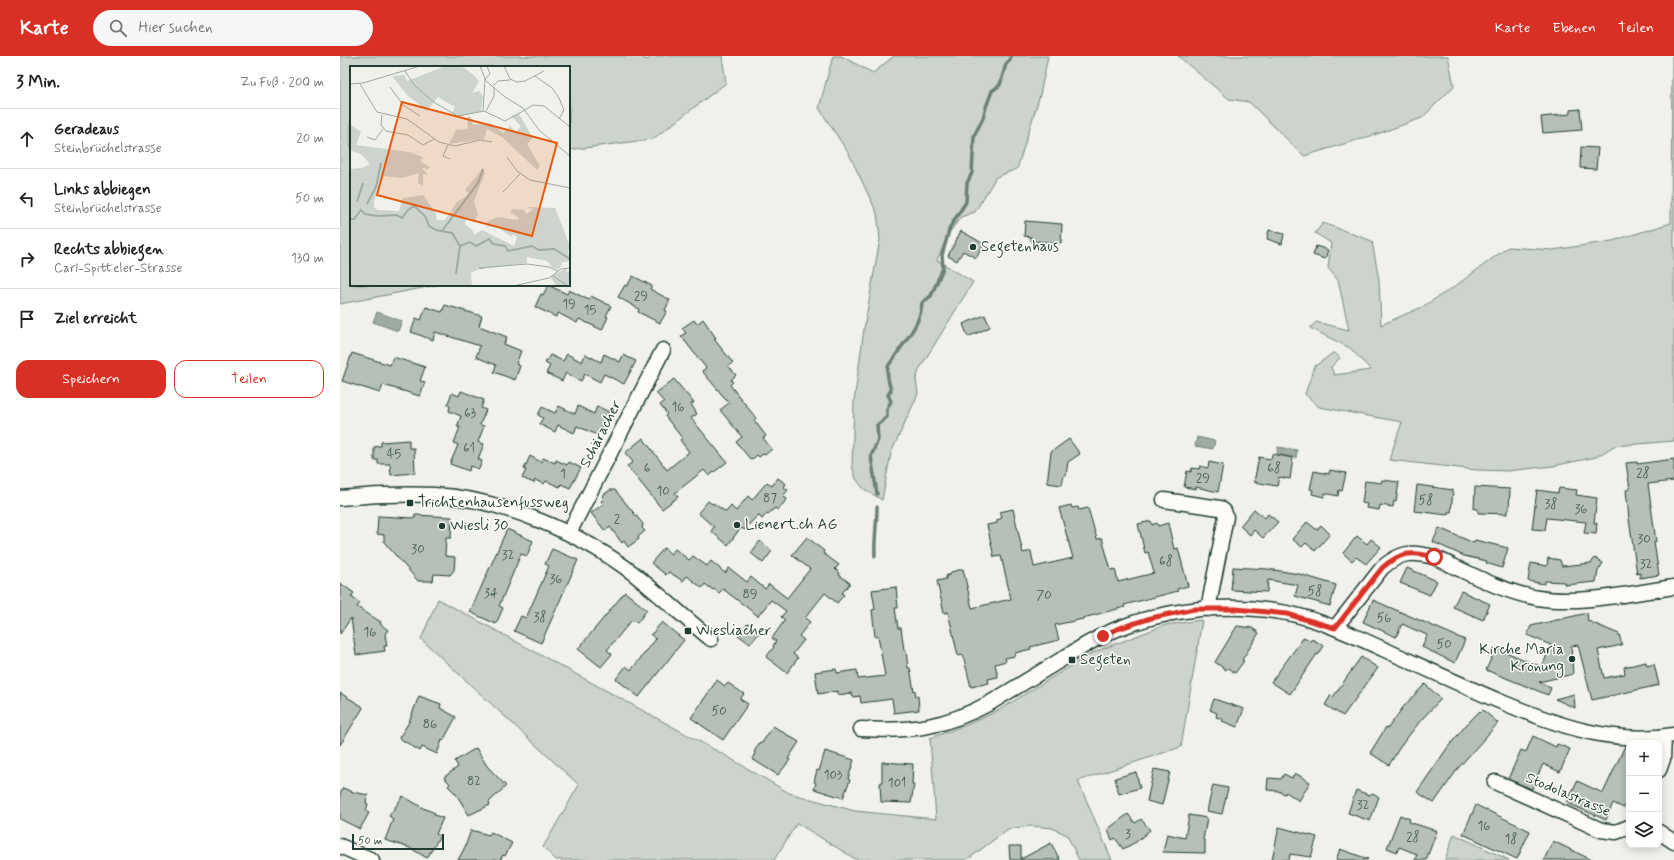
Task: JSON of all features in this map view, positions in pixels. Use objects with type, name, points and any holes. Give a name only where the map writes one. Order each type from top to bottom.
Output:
[{"type":"street","name":"Schäracher","points":[[569,533],[663,350]]},
{"type":"street","points":[[340,498],[396,495],[435,495],[477,502],[524,514],[569,533],[611,558],[634,574],[710,639]]},
{"type":"street","points":[[1164,500],[1220,508],[1224,511],[1226,517],[1208,609]]},
{"type":"street","points":[[1335,628],[1382,568],[1391,560],[1400,555],[1409,553],[1434,557],[1507,590],[1543,599],[1573,601],[1674,587]]},
{"type":"street","points":[[861,729],[905,730],[946,723],[990,703],[1087,644],[1117,629],[1175,612],[1208,609],[1262,610],[1287,614],[1335,628],[1549,722],[1592,733],[1616,736],[1669,736],[1662,762]]},
{"type":"street","name":"Stodolastrasse","points":[[1495,782],[1601,830],[1616,832],[1626,828]]},
{"type":"street","points":[[1662,834],[1674,842]]},
{"type":"street","points":[[340,846],[372,860]]},
{"type":"shaded area","points":[[340,56],[640,56],[647,60],[652,56],[722,56],[726,83],[653,139],[570,150],[570,66],[350,66],[350,286],[433,286],[340,304]]},
{"type":"shaded area","points":[[833,56],[841,56],[873,73],[894,56],[1048,56],[1040,95],[1017,169],[996,177],[975,212],[961,217],[949,233],[937,260],[973,282],[920,368],[916,379],[918,394],[891,453],[882,500],[864,489],[856,479],[852,466],[854,402],[864,329],[880,239],[877,213],[849,154],[819,108]]},
{"type":"shaded area","points":[[1178,56],[1448,56],[1454,86],[1422,118],[1377,134],[1304,156],[1249,102],[1229,99]]},
{"type":"shaded area","points":[[1672,56],[1674,56],[1674,441],[1614,446],[1596,457],[1553,466],[1507,471],[1477,470],[1389,460],[1402,422],[1319,407],[1305,394],[1314,367],[1334,352],[1340,358],[1331,367],[1334,375],[1371,370],[1350,348],[1310,328],[1316,322],[1349,330],[1338,280],[1328,268],[1331,243],[1315,233],[1323,223],[1372,241],[1379,280],[1381,325],[1422,307],[1454,287],[1508,247],[1553,250],[1612,241],[1671,223]]},
{"type":"shaded area","points":[[377,312],[402,321],[398,331],[373,322]]},
{"type":"shaded area","points":[[1197,437],[1215,441],[1213,449],[1195,446]]},
{"type":"shaded area","points":[[1278,447],[1297,450],[1296,458],[1277,454]]},
{"type":"shaded area","points":[[438,599],[728,757],[789,793],[855,811],[936,819],[930,738],[969,724],[999,710],[1092,653],[1165,625],[1202,620],[1181,747],[1078,781],[1112,860],[1079,860],[1067,835],[1052,828],[1031,826],[1008,829],[966,860],[857,860],[797,823],[774,860],[556,860],[543,847],[579,785],[421,639]]},
{"type":"shaded area","points":[[1454,834],[1509,860],[1445,860]]},
{"type":"building","points":[[1580,109],[1582,130],[1543,133],[1541,117],[1570,114],[1570,110]]},
{"type":"building","points":[[1581,147],[1598,148],[1596,169],[1580,168]]},
{"type":"building","points":[[1025,221],[1062,224],[1061,243],[1031,241],[1031,237],[1024,236]]},
{"type":"building","points":[[1269,230],[1284,234],[1282,244],[1267,239]]},
{"type":"building","points":[[961,231],[984,244],[976,258],[963,251],[957,261],[948,256]]},
{"type":"building","points":[[1316,246],[1328,250],[1325,259],[1313,255]]},
{"type":"building","points":[[633,276],[652,286],[650,289],[670,300],[665,310],[667,311],[660,323],[638,312],[639,309],[618,297],[625,285],[627,286]]},
{"type":"building","points":[[548,286],[550,286],[567,294],[569,290],[589,300],[591,296],[611,306],[602,330],[579,319],[577,323],[558,313],[556,317],[535,307],[541,294],[543,295]]},
{"type":"building","points":[[445,305],[482,316],[479,326],[507,337],[504,344],[521,351],[516,364],[520,366],[515,380],[494,372],[496,365],[476,357],[480,346],[435,332],[433,340],[411,332],[416,318],[421,320],[426,307],[442,312]]},
{"type":"building","points":[[985,315],[990,327],[968,337],[963,324]]},
{"type":"building","points":[[703,319],[716,338],[714,339],[733,363],[728,366],[736,375],[731,380],[733,382],[730,385],[756,418],[754,420],[766,436],[763,438],[772,449],[765,455],[763,454],[759,457],[757,455],[751,460],[736,442],[742,437],[720,410],[729,403],[702,371],[706,368],[681,336],[686,333],[682,328],[694,320],[697,324]]},
{"type":"building","points":[[352,353],[390,365],[393,357],[425,367],[420,381],[425,382],[420,396],[383,385],[380,393],[342,381]]},
{"type":"building","points":[[567,354],[582,362],[585,354],[601,362],[604,354],[620,362],[623,355],[636,361],[624,384],[604,374],[600,382],[585,374],[581,381],[566,373],[562,381],[546,373],[550,366],[545,363],[550,355],[563,361]]},
{"type":"building","points":[[674,379],[694,403],[691,404],[697,414],[691,418],[727,462],[709,476],[704,470],[675,493],[678,497],[662,509],[627,466],[633,462],[625,453],[643,438],[667,470],[689,452],[680,440],[682,438],[665,416],[667,414],[660,405],[664,402],[656,393]]},
{"type":"building","points":[[461,391],[484,400],[481,408],[486,410],[480,425],[484,426],[478,442],[484,444],[478,459],[482,461],[479,469],[470,466],[469,471],[450,464],[458,445],[454,443],[460,427],[457,427],[461,416],[449,411],[450,406],[447,405],[452,393],[459,396]]},
{"type":"building","points":[[559,406],[575,414],[578,406],[594,414],[597,406],[609,412],[597,435],[577,426],[574,433],[558,425],[555,432],[539,424],[543,418],[538,415],[542,407],[555,413]]},
{"type":"building","points":[[1069,439],[1080,454],[1068,462],[1066,475],[1064,475],[1062,485],[1047,483],[1051,452]]},
{"type":"building","points":[[409,440],[409,448],[414,448],[415,473],[391,475],[390,464],[378,464],[378,460],[374,460],[374,447],[381,446],[381,442]]},
{"type":"building","points":[[1272,454],[1293,458],[1290,479],[1279,477],[1277,486],[1254,482],[1259,457],[1271,459]]},
{"type":"building","points":[[530,456],[541,462],[543,458],[555,463],[556,460],[567,465],[569,462],[581,468],[570,488],[561,484],[560,487],[546,481],[544,484],[535,480],[534,483],[522,478]]},
{"type":"building","points":[[1674,459],[1674,481],[1648,484],[1659,575],[1640,578],[1640,573],[1637,574],[1629,519],[1626,490],[1630,489],[1626,463],[1637,462],[1637,464]]},
{"type":"building","points":[[1209,462],[1223,465],[1218,492],[1196,487],[1196,489],[1184,487],[1187,471],[1191,472],[1192,468],[1199,469],[1200,466],[1208,468]]},
{"type":"building","points":[[1330,470],[1346,473],[1342,491],[1339,490],[1338,496],[1325,493],[1324,497],[1312,494],[1313,490],[1310,489],[1314,471],[1329,474]]},
{"type":"building","points":[[778,478],[786,484],[784,487],[788,490],[783,496],[787,499],[778,510],[775,508],[768,514],[767,513],[762,519],[758,515],[744,530],[742,528],[739,530],[728,545],[711,531],[714,527],[698,513],[708,501],[726,512],[731,506],[736,511],[748,496],[752,500],[767,482],[772,486]]},
{"type":"building","points":[[1382,480],[1399,482],[1396,502],[1394,501],[1393,507],[1380,505],[1379,510],[1366,508],[1367,504],[1362,503],[1365,481],[1381,483]]},
{"type":"building","points":[[1417,485],[1453,490],[1451,512],[1448,512],[1448,515],[1414,511]]},
{"type":"building","points":[[1475,487],[1510,489],[1509,510],[1507,510],[1507,514],[1478,513],[1478,509],[1474,509]]},
{"type":"building","points":[[1559,488],[1577,490],[1576,495],[1597,498],[1594,523],[1597,523],[1596,534],[1584,533],[1586,522],[1547,518],[1545,530],[1532,529],[1537,490],[1558,493]]},
{"type":"building","points":[[610,490],[615,490],[643,524],[642,528],[645,531],[638,537],[639,539],[628,547],[624,541],[622,543],[610,527],[605,531],[591,513],[603,504],[601,501],[604,499],[602,496]]},
{"type":"building","points":[[1071,505],[1072,508],[1078,507],[1079,510],[1088,508],[1097,539],[1102,538],[1111,570],[1115,569],[1118,582],[1154,573],[1148,552],[1145,553],[1138,524],[1151,521],[1152,525],[1157,523],[1158,526],[1168,523],[1174,549],[1178,548],[1188,586],[1177,589],[1178,591],[1124,605],[1125,607],[1055,625],[1059,640],[1030,647],[1031,649],[1015,653],[1015,656],[1005,658],[1006,661],[995,664],[998,677],[988,679],[989,683],[971,687],[963,655],[958,656],[948,612],[944,613],[937,581],[946,579],[946,576],[951,574],[951,572],[963,569],[972,608],[1011,599],[1001,556],[994,557],[987,525],[997,523],[997,520],[1002,518],[1000,512],[1013,509],[1023,553],[1031,551],[1034,567],[1073,558],[1059,508]]},
{"type":"building","points":[[1254,509],[1265,518],[1268,514],[1278,522],[1263,538],[1254,530],[1250,535],[1240,526]]},
{"type":"building","points":[[415,515],[452,517],[451,538],[446,538],[445,556],[455,557],[454,570],[450,575],[434,574],[433,581],[418,581],[384,542],[384,535],[377,534],[378,516],[415,518]]},
{"type":"building","points":[[1307,522],[1317,530],[1321,525],[1330,534],[1315,551],[1306,543],[1302,547],[1292,539]]},
{"type":"building","points":[[1439,528],[1474,543],[1475,540],[1508,548],[1502,568],[1486,563],[1487,561],[1464,556],[1433,542]]},
{"type":"building","points":[[507,529],[533,541],[527,556],[521,554],[499,606],[503,608],[496,624],[470,612]]},
{"type":"building","points":[[1357,536],[1367,544],[1371,539],[1381,547],[1366,564],[1356,557],[1352,561],[1343,553]]},
{"type":"building","points":[[807,537],[824,551],[823,553],[839,565],[835,569],[840,573],[839,575],[850,583],[842,593],[844,595],[837,603],[825,593],[805,618],[810,622],[799,636],[804,640],[793,654],[798,658],[787,673],[766,657],[774,647],[773,646],[776,641],[772,638],[785,620],[781,617],[786,611],[771,600],[758,616],[723,589],[719,593],[705,584],[702,588],[687,576],[683,581],[669,572],[666,575],[651,563],[664,548],[671,554],[675,549],[689,560],[693,556],[707,566],[711,561],[725,573],[729,568],[747,582],[751,577],[765,589],[769,584],[787,598],[810,569],[792,555]]},
{"type":"building","points":[[760,541],[772,551],[763,563],[751,553]]},
{"type":"building","points":[[552,549],[578,560],[541,643],[514,631],[521,616],[526,618],[549,566],[545,564]]},
{"type":"building","points":[[1548,558],[1560,560],[1562,566],[1591,563],[1595,558],[1603,563],[1598,571],[1596,582],[1565,585],[1564,582],[1545,581],[1544,584],[1528,581],[1531,563],[1547,566]]},
{"type":"building","points":[[1233,567],[1268,569],[1299,574],[1336,585],[1330,606],[1295,596],[1298,585],[1268,580],[1267,592],[1231,590]]},
{"type":"building","points":[[1407,568],[1437,581],[1430,595],[1400,583]]},
{"type":"building","points":[[340,583],[354,593],[351,597],[360,603],[357,607],[381,622],[380,624],[388,630],[385,634],[387,646],[384,646],[385,651],[356,655],[351,618],[340,634]]},
{"type":"building","points":[[896,587],[898,608],[895,608],[898,628],[901,628],[908,668],[910,668],[916,697],[918,696],[919,710],[894,713],[892,699],[861,703],[860,696],[853,697],[852,693],[837,695],[837,691],[818,694],[815,672],[836,669],[837,673],[857,670],[858,679],[885,676],[878,636],[875,637],[872,610],[875,609],[872,590]]},
{"type":"building","points":[[1461,591],[1490,604],[1483,620],[1453,607]]},
{"type":"building","points":[[625,592],[647,610],[637,623],[632,620],[607,650],[612,654],[601,667],[578,649]]},
{"type":"building","points":[[1373,600],[1465,640],[1455,663],[1422,647],[1427,635],[1402,624],[1396,637],[1363,622]]},
{"type":"building","name":"Kirche Maria Krönung","points":[[1587,613],[1588,621],[1619,634],[1622,645],[1598,650],[1604,678],[1625,674],[1624,667],[1646,662],[1647,666],[1654,664],[1659,685],[1592,700],[1578,645],[1571,646],[1573,674],[1539,682],[1551,688],[1548,695],[1486,670],[1496,648],[1542,667],[1551,645],[1527,635],[1531,626]]},
{"type":"building","points":[[662,622],[684,640],[639,697],[616,679],[626,666],[631,670],[656,639],[651,635]]},
{"type":"building","points":[[748,623],[760,632],[750,644],[738,635]]},
{"type":"building","points":[[1237,626],[1252,628],[1259,633],[1242,660],[1244,661],[1235,673],[1228,668],[1226,670],[1215,662]]},
{"type":"building","points":[[1304,637],[1311,641],[1312,639],[1324,646],[1290,694],[1271,682]]},
{"type":"building","points":[[1361,657],[1378,668],[1343,716],[1325,705],[1331,695],[1333,697]]},
{"type":"building","points":[[717,680],[725,686],[728,683],[744,694],[740,699],[748,704],[723,740],[691,718]]},
{"type":"building","points":[[1425,684],[1441,699],[1421,720],[1400,747],[1389,765],[1370,753],[1386,727],[1388,728],[1404,706]]},
{"type":"building","points":[[340,693],[363,708],[340,745]]},
{"type":"building","points":[[1574,694],[1575,708],[1555,699]]},
{"type":"building","points":[[419,696],[441,704],[440,708],[456,717],[443,741],[442,740],[437,754],[422,747],[420,751],[399,738],[409,722]]},
{"type":"building","points":[[1214,699],[1244,709],[1237,727],[1222,721],[1223,719],[1216,717],[1217,713],[1210,710]]},
{"type":"building","points":[[1483,710],[1498,723],[1459,767],[1434,803],[1417,792],[1448,747],[1467,724],[1480,711],[1481,712]]},
{"type":"building","points":[[773,726],[799,742],[788,759],[790,760],[778,775],[752,759],[760,742],[762,743]]},
{"type":"building","points":[[1533,736],[1556,747],[1557,744],[1570,749],[1560,772],[1543,764],[1532,789],[1508,779],[1521,750],[1526,752]]},
{"type":"building","points":[[1626,746],[1626,804],[1624,808],[1613,803],[1606,820],[1567,803],[1577,781],[1603,793]]},
{"type":"building","points":[[476,748],[487,766],[506,786],[489,802],[490,805],[469,815],[456,794],[448,786],[450,784],[444,777],[458,767],[455,761]]},
{"type":"building","points":[[825,751],[854,760],[848,779],[850,780],[843,798],[814,789],[817,770],[819,771]]},
{"type":"building","points":[[882,762],[913,764],[912,784],[914,784],[911,803],[881,802],[880,783],[882,783]]},
{"type":"building","points":[[1154,769],[1170,772],[1162,805],[1147,801]]},
{"type":"building","points":[[1136,772],[1140,788],[1119,794],[1115,778]]},
{"type":"building","points":[[1295,773],[1310,782],[1299,801],[1286,792],[1285,794],[1278,791],[1267,790],[1268,778],[1281,779],[1284,774],[1292,778]]},
{"type":"building","points":[[1213,785],[1228,788],[1222,814],[1207,811]]},
{"type":"building","points":[[343,788],[368,795],[366,811],[369,813],[360,829],[340,819],[340,794]]},
{"type":"building","points":[[1356,790],[1369,795],[1373,793],[1379,797],[1370,821],[1348,813]]},
{"type":"building","points":[[403,796],[423,808],[435,813],[434,815],[443,818],[436,834],[440,836],[427,858],[410,848],[385,840],[393,819],[389,816]]},
{"type":"building","points":[[1476,805],[1530,831],[1517,859],[1463,834]]},
{"type":"building","points":[[1128,814],[1135,823],[1141,819],[1150,830],[1136,842],[1123,849],[1115,838],[1112,840],[1108,829]]},
{"type":"building","points":[[1189,815],[1207,818],[1203,840],[1205,841],[1205,853],[1163,852],[1167,834],[1185,838]]},
{"type":"building","points":[[1400,815],[1410,819],[1409,822],[1437,831],[1426,860],[1415,860],[1417,854],[1399,847],[1397,852],[1387,848]]},
{"type":"building","points":[[1279,827],[1317,837],[1311,857],[1290,854],[1289,860],[1272,860]]},
{"type":"building","points":[[471,830],[489,835],[491,832],[512,843],[505,856],[503,855],[500,860],[458,860],[465,847]]},
{"type":"building","points":[[1553,841],[1592,860],[1544,860]]},
{"type":"building","points":[[1051,843],[1060,860],[1010,860],[1009,846],[1021,846],[1021,859]]},
{"type":"building","points":[[1340,849],[1368,859],[1336,860]]},
{"type":"waterway","points":[[877,494],[871,456],[878,440],[877,425],[887,417],[887,409],[891,401],[888,395],[891,390],[887,371],[888,367],[916,325],[922,303],[931,296],[943,268],[942,255],[950,227],[966,202],[967,183],[972,173],[974,136],[983,118],[992,91],[1000,85],[1006,64],[1010,60],[1011,56]]},
{"type":"waterway","points":[[875,556],[877,507]]},
{"type":"place","name":"Segetenhaus","points":[[973,247]]},
{"type":"place","name":"Trichtenhausenfussweg","points":[[410,503]]},
{"type":"place","name":"Lienert.ch AG","points":[[737,525]]},
{"type":"place","name":"Wiesli 30","points":[[442,526]]},
{"type":"place","name":"Wiesliacher","points":[[688,631]]},
{"type":"place","name":"Kirche Maria Krönung","points":[[1572,659]]},
{"type":"place","name":"Segeten","points":[[1072,660]]},
{"type":"route","points":[[1103,636],[1117,629],[1151,618],[1194,609],[1262,610],[1287,614],[1335,628],[1382,568],[1391,560],[1400,555],[1409,553],[1434,557]]}]
